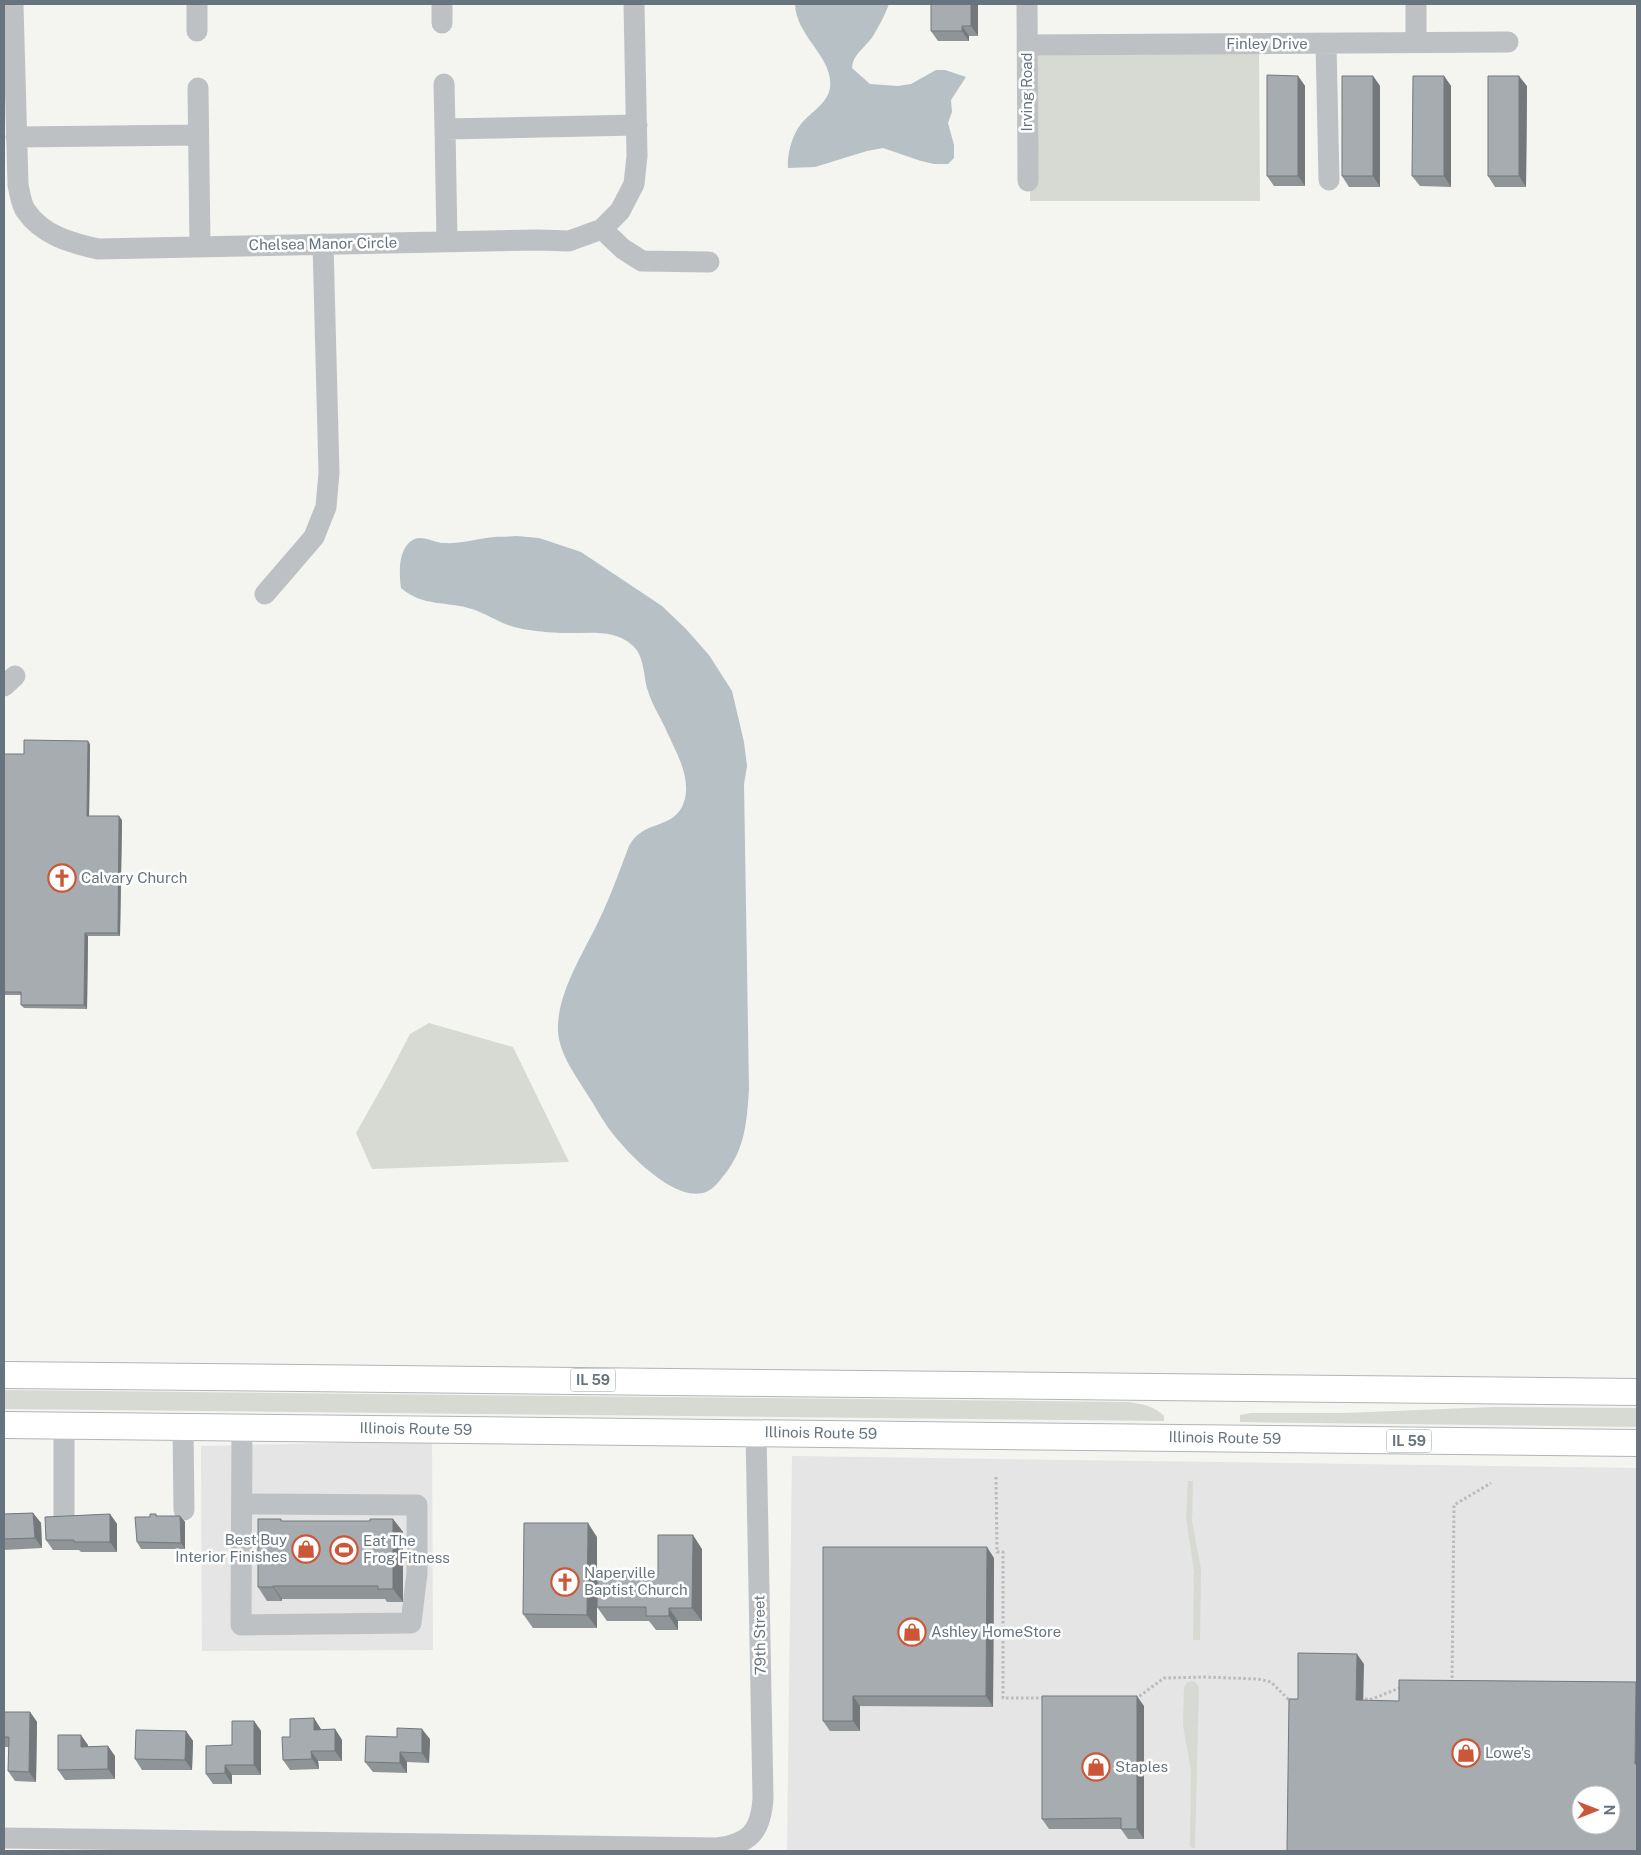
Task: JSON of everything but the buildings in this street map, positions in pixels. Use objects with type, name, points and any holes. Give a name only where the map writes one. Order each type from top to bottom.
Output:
[{"type":"main road","name":"IL 59","points":[[4,1375],[1637,1392]]},
{"type":"main road","name":"Illinois Route 59","points":[[4,1425],[1637,1443]]},
{"type":"street","name":"Chelsea Manor Circle","points":[[13,4],[18,185],[25,211],[44,230],[69,242],[98,249],[569,241],[602,229],[620,211],[634,184],[637,156],[634,4]]},
{"type":"street","points":[[197,4],[197,31]]},
{"type":"street","name":"Irving Road","points":[[1027,4],[1028,181]]},
{"type":"street","points":[[1416,4],[1416,42]]},
{"type":"street","name":"Finley Drive","points":[[1027,45],[1508,42]]},
{"type":"street","points":[[1326,44],[1330,180]]},
{"type":"street","points":[[444,84],[447,242]]},
{"type":"street","points":[[198,88],[200,247]]},
{"type":"street","points":[[445,129],[637,125]]},
{"type":"street","points":[[16,137],[198,135]]},
{"type":"street","points":[[602,229],[623,249],[642,260],[709,262]]},
{"type":"street","points":[[265,594],[314,537],[326,507],[328,473],[323,244]]},
{"type":"street","points":[[64,1426],[64,1519]]},
{"type":"street","points":[[183,1427],[184,1510]]},
{"type":"street","points":[[242,1428],[241,1624],[411,1623],[417,1573],[418,1505],[242,1504]]},
{"type":"street","name":"79th Street","points":[[4,1838],[717,1848],[736,1845],[745,1841],[752,1835],[760,1818],[763,1798],[756,1432]]},
{"type":"path","points":[[996,1476],[997,1552],[1003,1552],[1003,1698],[1052,1698]]},
{"type":"path","points":[[1452,1686],[1454,1505],[1491,1483]]},
{"type":"path","points":[[1128,1698],[1138,1698],[1164,1678],[1205,1677],[1258,1679],[1271,1682],[1289,1700],[1298,1700]]},
{"type":"path","points":[[1354,1699],[1372,1699],[1407,1686]]},
{"type":"shaded area","points":[[795,4],[889,4],[873,36],[857,55],[853,63],[852,68],[870,84],[898,86],[911,84],[936,70],[945,70],[966,77],[951,100],[952,112],[948,123],[954,145],[954,158],[948,164],[934,164],[921,161],[883,148],[815,167],[788,168],[789,151],[795,134],[801,124],[826,99],[830,88],[830,77],[826,66],[801,27]]},
{"type":"shaded area","points":[[1031,48],[1259,48],[1260,201],[1030,201]]},
{"type":"shaded area","points":[[517,536],[539,538],[581,552],[662,606],[709,655],[732,691],[744,742],[747,766],[744,784],[749,1089],[744,1134],[737,1155],[719,1182],[706,1192],[693,1194],[679,1190],[650,1172],[625,1148],[604,1122],[570,1066],[559,1041],[559,1017],[567,987],[605,907],[629,846],[641,832],[663,823],[677,814],[685,798],[686,788],[683,768],[650,696],[639,655],[632,645],[617,636],[599,633],[552,632],[514,627],[472,609],[418,598],[401,588],[400,569],[402,556],[407,545],[415,539],[423,538],[440,543],[449,543],[490,537]]},
{"type":"shaded area","points":[[429,1023],[513,1047],[569,1162],[372,1169],[356,1133],[410,1034]]},
{"type":"shaded area","points":[[4,1390],[1129,1402],[1156,1410],[1164,1416],[1164,1421],[4,1409]]},
{"type":"shaded area","points":[[1494,1407],[1637,1408],[1637,1427],[1240,1422],[1240,1415],[1251,1413],[1344,1413]]},
{"type":"shaded area","points":[[432,1441],[433,1650],[202,1651],[201,1446]]},
{"type":"shaded area","points":[[792,1456],[1637,1468],[1637,1851],[787,1851]]},
{"type":"shaded area","points":[[1188,1481],[1193,1481],[1192,1521],[1201,1569],[1200,1640],[1193,1640],[1194,1571],[1186,1518]]},
{"type":"shaded area","points":[[1191,1681],[1195,1682],[1199,1687],[1195,1848],[1190,1847],[1191,1771],[1183,1725],[1184,1687]]},
{"type":"place","name":"Calvary Church","points":[[62,878]]},
{"type":"place","name":"Best Buy Interior Finishes","points":[[306,1549]]},
{"type":"place","name":"Eat The Frog Fitness","points":[[344,1550]]},
{"type":"place","name":"Naperville Baptist Church","points":[[565,1582]]},
{"type":"place","name":"Ashley HomeStore","points":[[912,1632]]},
{"type":"place","name":"Lowe's","points":[[1466,1753]]},
{"type":"place","name":"Staples","points":[[1096,1767]]}]
